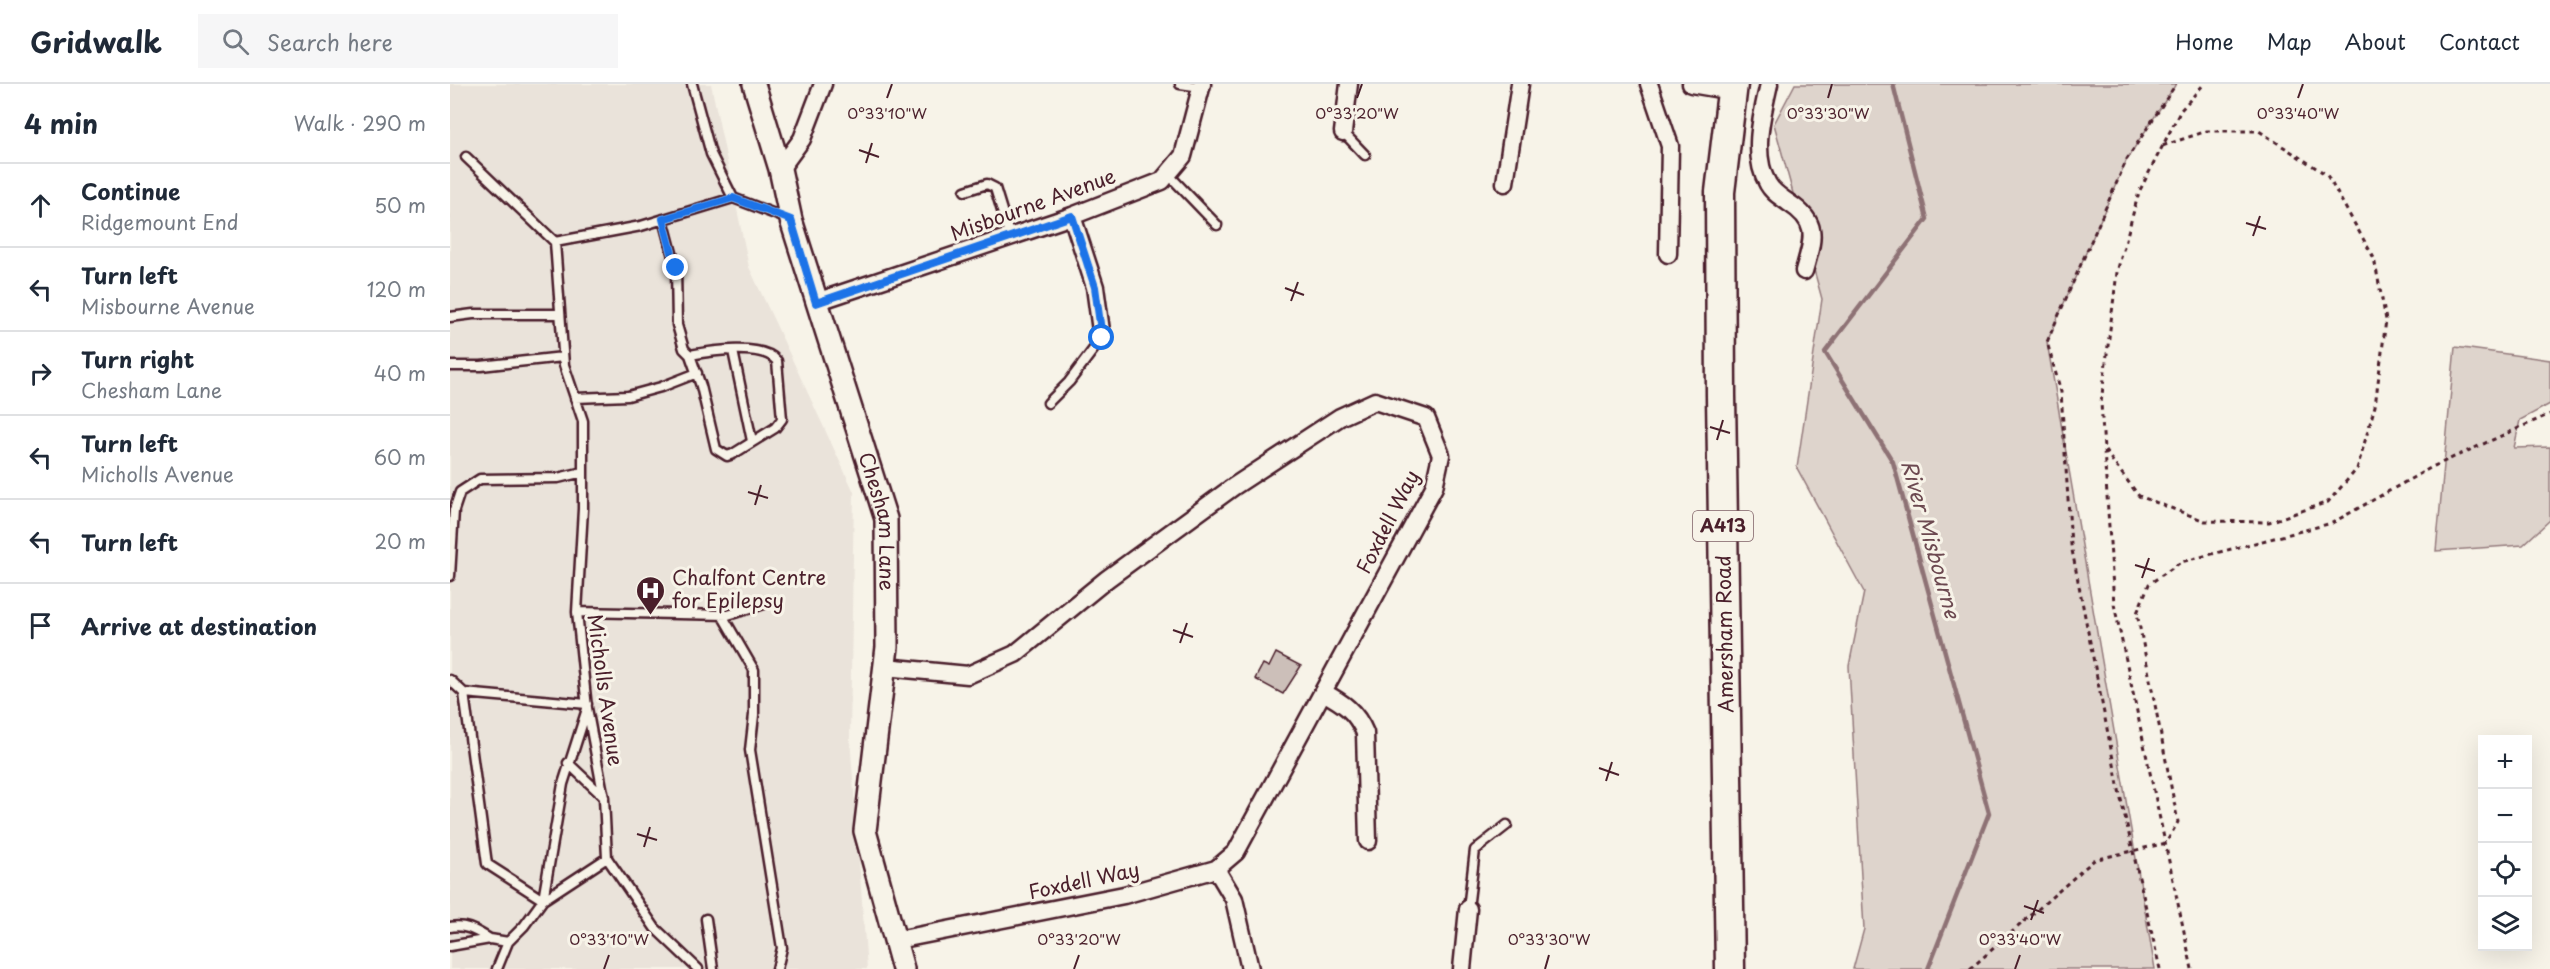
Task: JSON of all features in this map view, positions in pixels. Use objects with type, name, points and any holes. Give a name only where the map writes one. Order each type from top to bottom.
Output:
[{"type":"highway","name":"Amersham Road","points":[[1730,969],[1720,396],[1720,192],[1733,88]]},
{"type":"street","name":"Chesham Lane","points":[[754,84],[780,169],[791,220],[816,303],[886,519],[885,667],[865,831],[897,940],[903,969]]},
{"type":"street","points":[[780,169],[802,139],[823,84]]},
{"type":"street","points":[[1343,132],[1349,84]]},
{"type":"street","points":[[1505,183],[1520,84]]},
{"type":"street","points":[[1649,84],[1670,146],[1668,254]]},
{"type":"street","points":[[1691,84],[1733,88]]},
{"type":"street","points":[[1768,84],[1760,126],[1760,167],[1774,193],[1802,211],[1810,224],[1814,236],[1804,271]]},
{"type":"street","name":"Misbourne Avenue","points":[[816,303],[1072,216],[1162,180],[1183,156],[1201,86]]},
{"type":"street","points":[[1072,216],[1095,287],[1102,338]]},
{"type":"street","name":"Foxdell Way","points":[[885,667],[968,675],[1015,654],[1107,579],[1233,487],[1340,417],[1375,401],[1426,418],[1441,454],[1434,487],[1236,852],[1216,869],[1124,895],[897,940]]},
{"type":"street","points":[[1323,692],[1348,705],[1360,721],[1365,734],[1368,841]]},
{"type":"street","points":[[1216,869],[1234,899],[1250,969]]},
{"type":"street","points":[[1462,969],[1468,909]]},
{"type":"lane","points":[[692,84],[711,154],[733,198]]},
{"type":"lane","points":[[1180,84],[1201,86]]},
{"type":"lane","points":[[1343,132],[1365,155]]},
{"type":"lane","points":[[466,157],[555,242],[640,226],[733,198],[791,220]]},
{"type":"lane","points":[[1168,174],[1216,225]]},
{"type":"lane","points":[[965,191],[987,184],[995,188],[1010,237]]},
{"type":"lane","points":[[663,219],[676,268],[677,325],[684,349],[690,356],[696,373],[716,449],[727,456],[775,428],[782,419],[777,361],[772,354],[762,351],[709,351],[690,356]]},
{"type":"lane","name":"Micholls Avenue","points":[[555,242],[563,357],[583,421],[583,519],[577,612],[587,706],[604,798],[606,858]]},
{"type":"lane","points":[[450,316],[560,314]]},
{"type":"lane","points":[[1048,403],[1070,382],[1102,338]]},
{"type":"lane","points":[[733,351],[752,441]]},
{"type":"lane","points":[[450,366],[480,366],[563,357]]},
{"type":"lane","points":[[575,398],[628,396],[661,387],[696,373]]},
{"type":"lane","points":[[450,576],[452,509],[459,492],[480,479],[558,478],[583,472]]},
{"type":"lane","points":[[577,612],[729,615],[774,601]]},
{"type":"lane","points":[[722,615],[754,670],[754,715],[750,750],[782,948],[777,969]]},
{"type":"lane","points":[[450,680],[464,693],[587,706],[562,784],[543,900]]},
{"type":"lane","points":[[464,693],[487,864],[543,900]]},
{"type":"lane","points":[[568,762],[604,798]]},
{"type":"lane","points":[[1468,909],[1475,850],[1507,825]]},
{"type":"lane","points":[[497,969],[508,942],[524,926],[543,900],[606,858],[655,928],[698,969]]},
{"type":"lane","points":[[706,919],[713,969]]},
{"type":"lane","points":[[450,927],[459,925],[471,928],[490,939]]},
{"type":"lane","points":[[450,946],[490,939],[508,942]]},
{"type":"path","points":[[2160,969],[2071,545],[2061,392],[2047,342],[2127,159],[2176,84]]},
{"type":"path","points":[[2192,969],[2114,604],[2101,403],[2116,272],[2139,192],[2181,110],[2204,84]]},
{"type":"path","points":[[2104,450],[2139,496],[2205,521],[2269,522],[2328,502],[2357,469],[2375,406],[2386,320],[2374,258],[2327,175],[2259,131],[2207,131],[2162,146]]},
{"type":"path","points":[[1970,969],[2094,860],[2166,843],[2178,822],[2137,613],[2149,584],[2181,562],[2332,523],[2432,467],[2550,414]]},
{"type":"shaded area","name":"Chalfont Centre for Epilepsy","points":[[450,84],[711,84],[749,267],[854,492],[850,738],[867,969],[450,969]]},
{"type":"shaded area","points":[[1795,84],[2176,84],[2127,159],[2047,342],[2155,969],[1853,969],[1864,929],[1849,666],[1864,592],[1797,468],[1822,299],[1774,124]]},
{"type":"shaded area","points":[[2455,347],[2550,360],[2550,404],[2520,420],[2514,448],[2550,447],[2550,520],[2523,545],[2436,551]]},
{"type":"building","points":[[1276,653],[1301,666],[1283,694],[1255,679],[1263,664],[1269,667]]},
{"type":"waterway","name":"River Misbourne","points":[[1893,84],[1927,219],[1825,352],[1893,462],[1989,813],[1928,969]]},
{"type":"place","name":"Chalfont Centre for Epilepsy","points":[[651,616]]},
{"type":"route","points":[[676,268],[663,219],[733,198],[791,220],[816,303],[1072,216],[1095,287],[1102,338]]}]
